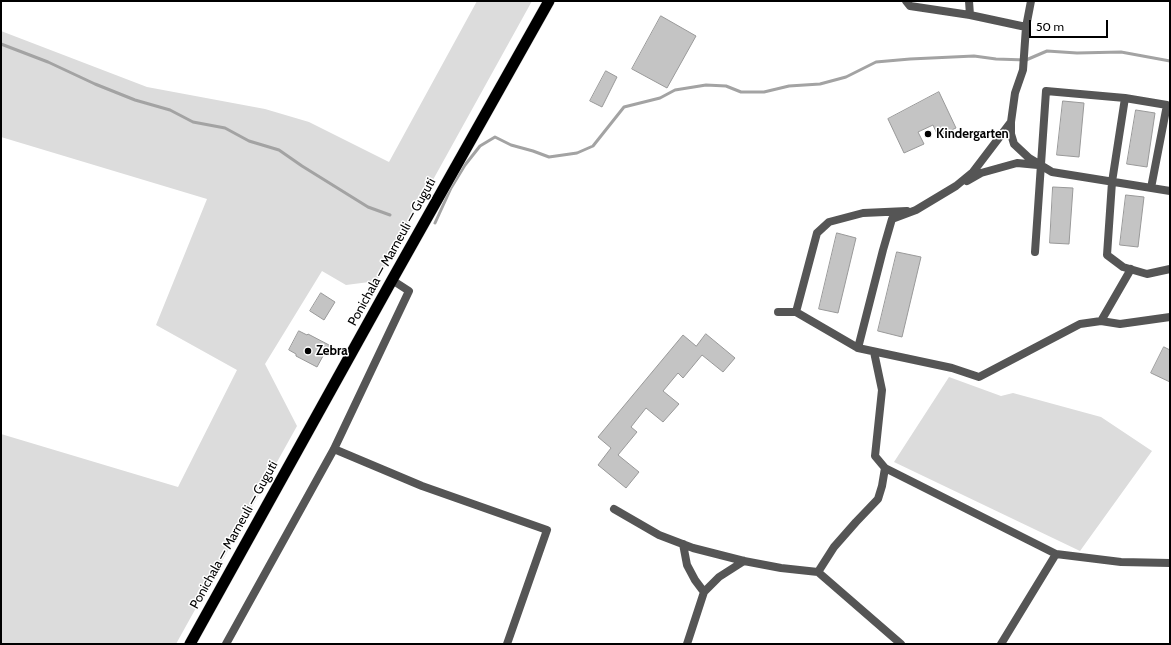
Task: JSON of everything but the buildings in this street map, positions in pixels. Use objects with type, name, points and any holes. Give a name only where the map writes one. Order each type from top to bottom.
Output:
[{"type":"highway","name":"Ponichala — Marneuli — Guguti","points":[[190,644],[392,280],[550,1]]},
{"type":"street","points":[[906,1],[910,6],[970,16],[1026,28]]},
{"type":"street","points":[[970,1],[970,16]]},
{"type":"street","points":[[1031,1],[1026,28],[1023,67],[1015,93],[1011,122],[1011,134],[1014,144],[1029,158],[1052,172],[1170,191]]},
{"type":"street","points":[[1035,252],[1046,91],[1125,98],[1167,105],[1150,188]]},
{"type":"street","points":[[1125,98],[1112,182],[1107,254],[1123,267],[1146,274],[1170,268]]},
{"type":"street","points":[[956,186],[973,172],[1011,122]]},
{"type":"street","points":[[858,348],[882,250],[892,219],[916,210],[981,173],[1017,163],[1040,165]]},
{"type":"street","points":[[796,312],[817,233],[829,222],[863,213],[916,210]]},
{"type":"street","points":[[1101,321],[1131,270]]},
{"type":"street","points":[[226,644],[334,449],[409,291],[392,280]]},
{"type":"street","points":[[778,312],[796,312],[858,348],[952,368],[979,377],[1080,324],[1101,321],[1120,324],[1170,317]]},
{"type":"street","points":[[874,352],[882,390],[875,456],[885,468],[1056,554],[1121,562],[1170,563]]},
{"type":"street","points":[[334,449],[422,486],[546,530],[507,644]]},
{"type":"street","points":[[818,572],[834,547],[878,499],[885,468]]},
{"type":"street","points":[[614,509],[659,535],[693,548],[744,561],[781,568],[818,572],[901,644]]},
{"type":"street","points":[[683,544],[687,565],[695,580],[704,592]]},
{"type":"street","points":[[1001,644],[1056,554]]},
{"type":"street","points":[[687,644],[704,592],[719,577],[744,561]]},
{"type":"shaded area","points":[[477,1],[532,1],[377,281],[346,285],[322,271],[265,364],[297,426],[176,644],[1,644],[1,434],[178,487],[237,370],[156,325],[207,199],[1,137],[1,31],[147,87],[265,109],[309,122],[389,162]]},
{"type":"shaded area","points":[[949,377],[1001,396],[1013,393],[1101,417],[1152,451],[1080,551],[894,462]]},
{"type":"waterway","points":[[1,44],[48,62],[95,84],[135,100],[170,110],[193,122],[225,128],[249,141],[279,150],[368,207],[390,215]]},
{"type":"waterway","points":[[435,223],[451,188],[465,165],[480,146],[495,137],[511,145],[549,157],[577,153],[593,146],[624,107],[660,98],[675,90],[706,85],[726,86],[741,92],[764,92],[789,86],[820,84],[846,77],[876,62],[910,59],[974,56],[996,59],[1026,60],[1047,51],[1077,53],[1121,52],[1170,61]]},
{"type":"place","name":"Kindergarten","points":[[928,134]]},
{"type":"place","name":"Zebra","points":[[308,351]]}]
